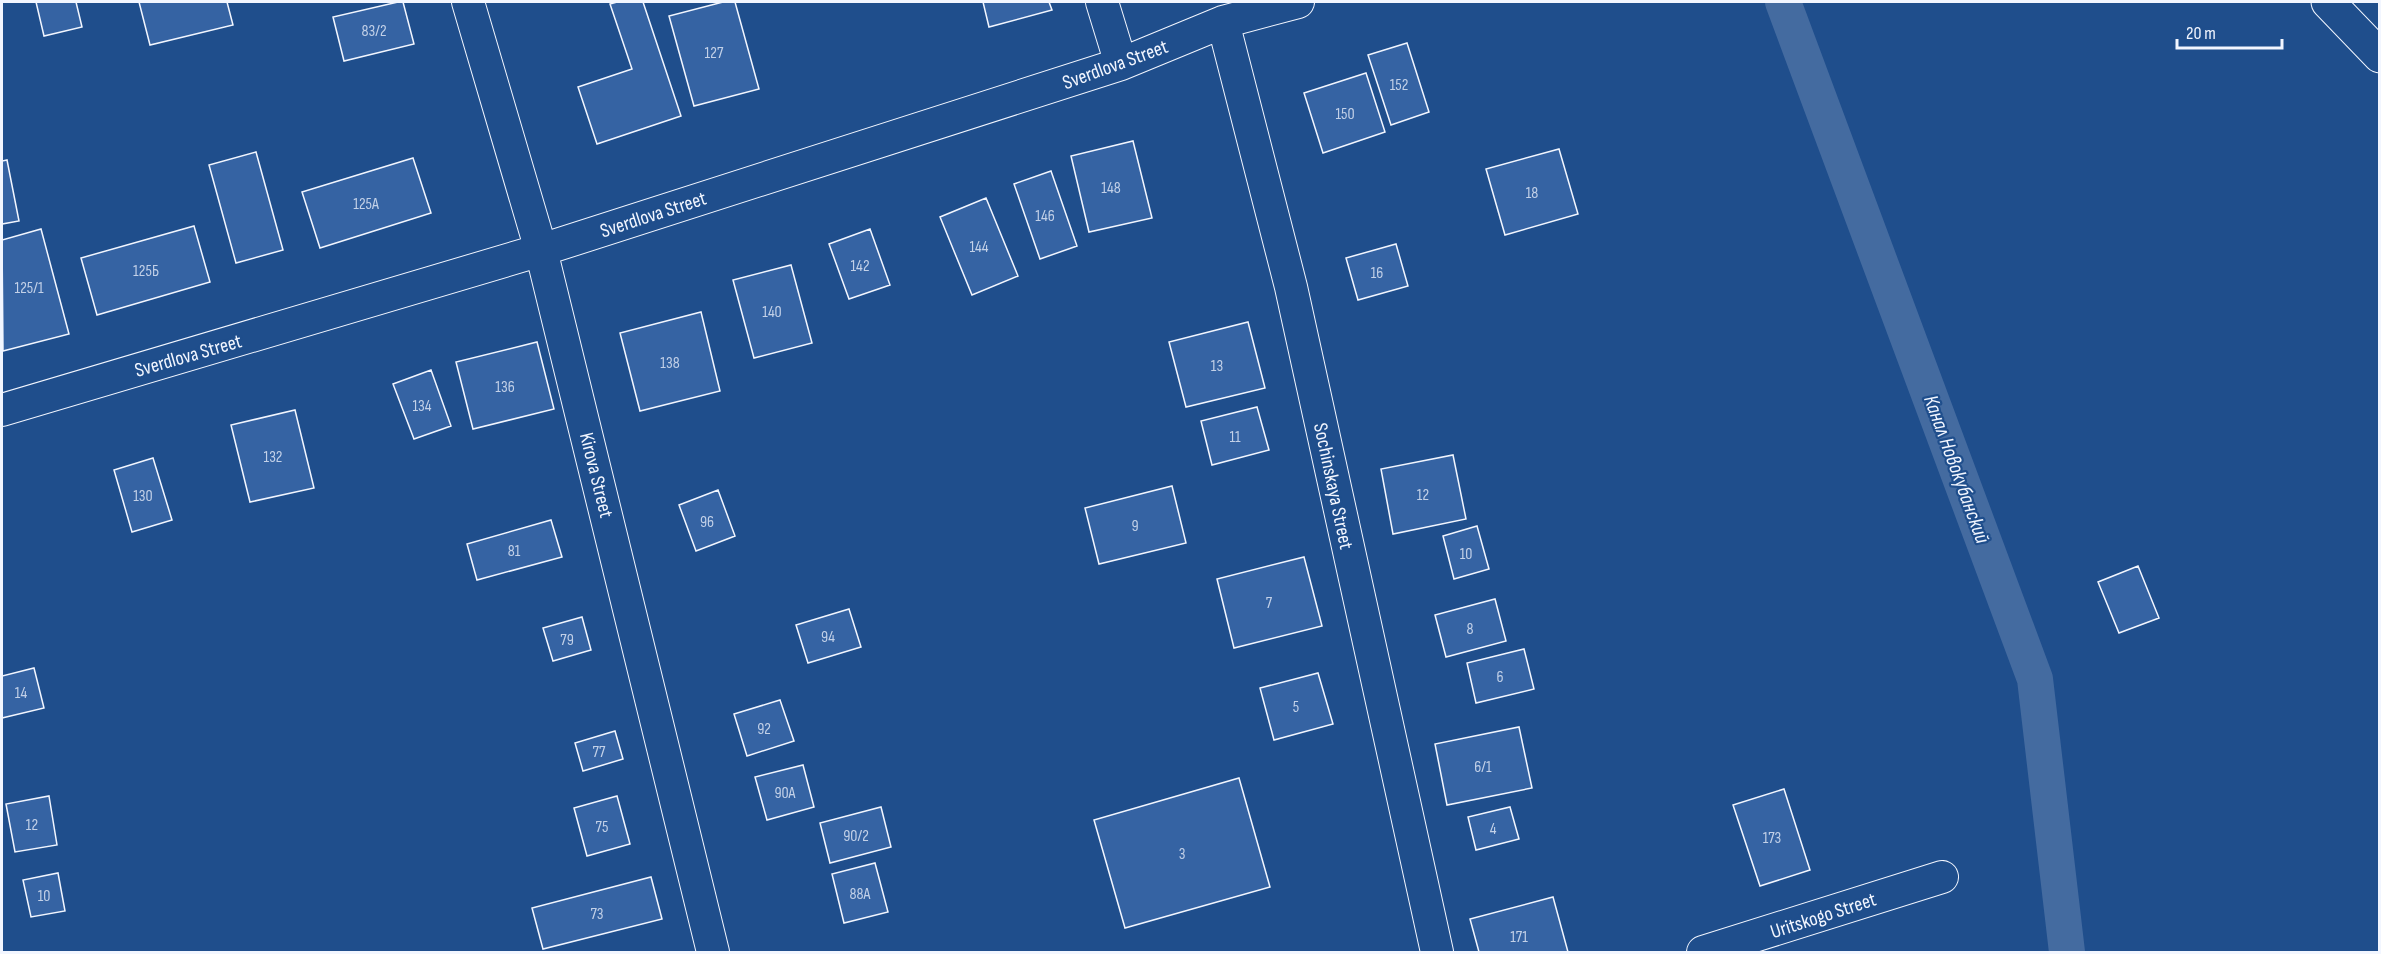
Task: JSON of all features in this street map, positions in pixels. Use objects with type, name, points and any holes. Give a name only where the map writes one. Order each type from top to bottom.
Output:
[{"type":"main road","points":[[2328,2],[2379,56]]},
{"type":"street","name":"Kirova Street","points":[[468,2],[542,250],[713,952]]},
{"type":"street","points":[[1102,2],[1120,64]]},
{"type":"street","name":"Sverdlova Street","points":[[2,410],[542,250],[1120,64],[1223,22],[1298,2]]},
{"type":"street","name":"Sochinskaya Street","points":[[1223,22],[1291,287],[1437,952]]},
{"type":"street","name":"Uritskogo Street","points":[[1703,952],[1942,877]]},
{"type":"building","points":[[36,2],[76,2],[82,27],[44,36]]},
{"type":"building","points":[[139,2],[227,2],[233,25],[150,45]]},
{"type":"building","points":[[403,2],[414,44],[344,61],[333,17]]},
{"type":"building","points":[[643,2],[681,116],[597,144],[578,87],[632,69],[610,4]]},
{"type":"building","points":[[723,2],[735,2],[759,89],[694,106],[669,16]]},
{"type":"building","points":[[983,2],[1049,2],[1052,10],[989,27]]},
{"type":"building","points":[[1407,43],[1429,112],[1391,125],[1368,55]]},
{"type":"building","points":[[1366,73],[1385,132],[1323,153],[1304,93]]},
{"type":"building","points":[[1133,141],[1152,218],[1089,232],[1071,156]]},
{"type":"building","points":[[1559,149],[1578,214],[1505,235],[1486,169]]},
{"type":"building","points":[[256,152],[283,250],[236,263],[209,165]]},
{"type":"building","points":[[413,158],[431,213],[320,248],[302,192]]},
{"type":"building","points":[[7,160],[19,221],[2,224],[2,161]]},
{"type":"building","points":[[1051,171],[1077,246],[1040,259],[1014,184]]},
{"type":"building","points":[[986,198],[1018,276],[972,295],[940,217]]},
{"type":"building","points":[[194,226],[210,282],[97,315],[81,258]]},
{"type":"building","points":[[41,229],[69,334],[3,351],[2,240]]},
{"type":"building","points":[[870,229],[890,285],[849,299],[829,244]]},
{"type":"building","points":[[1396,244],[1408,286],[1358,300],[1346,258]]},
{"type":"building","points":[[791,265],[812,343],[754,358],[733,280]]},
{"type":"building","points":[[701,312],[720,391],[640,411],[620,333]]},
{"type":"building","points":[[1248,322],[1265,388],[1186,407],[1169,342]]},
{"type":"building","points":[[537,342],[554,409],[473,429],[456,362]]},
{"type":"building","points":[[431,370],[451,426],[414,439],[393,384]]},
{"type":"building","points":[[1257,407],[1269,450],[1212,465],[1201,421]]},
{"type":"building","points":[[295,410],[314,488],[250,502],[231,425]]},
{"type":"building","points":[[1453,455],[1466,519],[1393,534],[1381,469]]},
{"type":"building","points":[[153,458],[172,520],[132,532],[114,470]]},
{"type":"building","points":[[1172,486],[1186,543],[1099,564],[1085,508]]},
{"type":"building","points":[[718,490],[735,536],[696,551],[679,505]]},
{"type":"building","points":[[551,520],[562,557],[477,580],[467,544]]},
{"type":"building","points":[[1477,526],[1489,569],[1454,579],[1443,536]]},
{"type":"building","points":[[1304,557],[1322,626],[1234,648],[1217,579]]},
{"type":"building","points":[[2138,566],[2159,618],[2119,633],[2098,582]]},
{"type":"building","points":[[1495,599],[1506,641],[1446,657],[1435,615]]},
{"type":"building","points":[[849,609],[861,647],[808,663],[796,625]]},
{"type":"building","points":[[582,617],[591,650],[553,661],[543,628]]},
{"type":"building","points":[[1524,649],[1534,689],[1476,703],[1467,663]]},
{"type":"building","points":[[34,668],[44,708],[2,718],[2,676]]},
{"type":"building","points":[[1318,673],[1333,724],[1274,740],[1260,688]]},
{"type":"building","points":[[780,700],[794,741],[747,756],[734,714]]},
{"type":"building","points":[[1519,727],[1532,788],[1447,805],[1435,744]]},
{"type":"building","points":[[615,731],[623,759],[583,771],[575,743]]},
{"type":"building","points":[[803,765],[814,807],[767,820],[755,777]]},
{"type":"building","points":[[1239,778],[1270,887],[1125,928],[1094,820]]},
{"type":"building","points":[[1784,789],[1810,870],[1760,886],[1733,805]]},
{"type":"building","points":[[49,796],[57,845],[15,852],[6,804]]},
{"type":"building","points":[[617,796],[630,844],[587,856],[574,808]]},
{"type":"building","points":[[881,807],[891,847],[830,863],[820,823]]},
{"type":"building","points":[[1510,807],[1519,839],[1476,850],[1468,817]]},
{"type":"building","points":[[875,863],[888,912],[844,923],[832,874]]},
{"type":"building","points":[[58,873],[65,911],[31,917],[23,880]]},
{"type":"building","points":[[651,877],[662,919],[543,949],[532,908]]},
{"type":"building","points":[[1553,897],[1568,952],[1479,952],[1470,919]]},
{"type":"waterway","name":"Канал Новокубанский","points":[[1783,2],[2035,679],[2067,952]]}]
